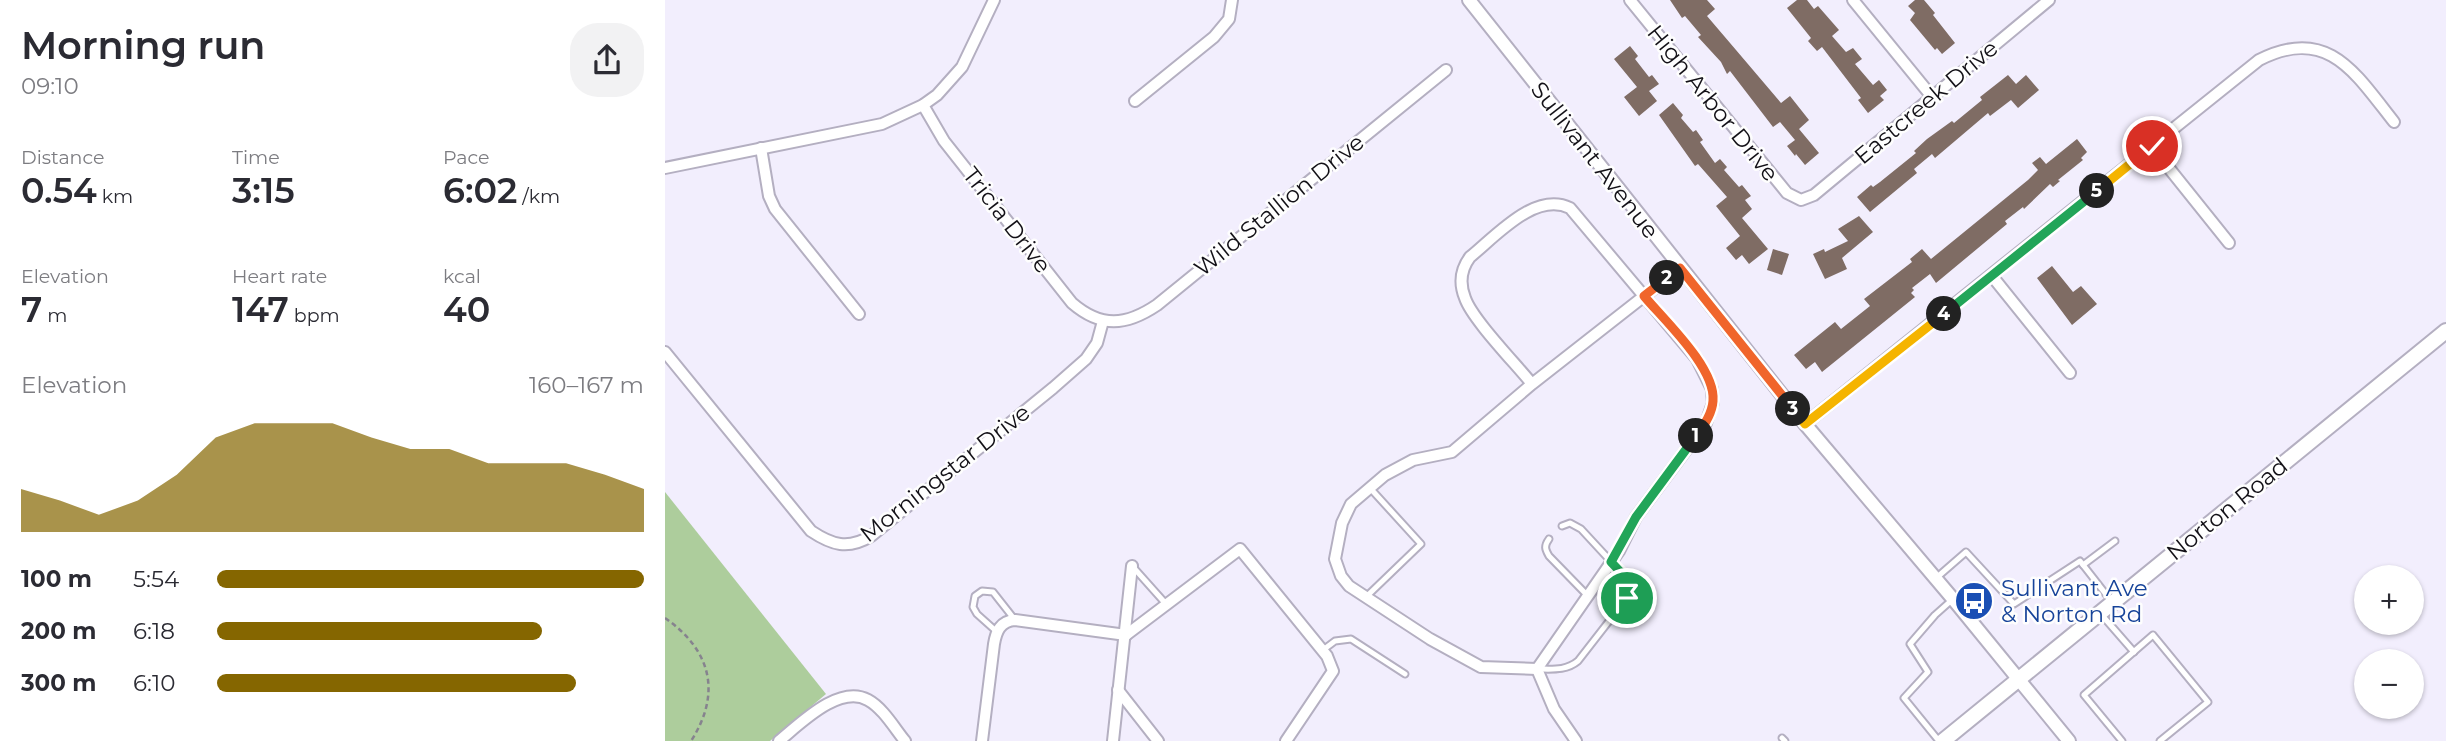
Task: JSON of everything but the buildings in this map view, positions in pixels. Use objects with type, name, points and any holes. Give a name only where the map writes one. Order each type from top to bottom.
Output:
[{"type":"main road","name":"Norton Road","points":[[1941,741],[2446,331]]},
{"type":"street","points":[[665,168],[882,124],[923,105],[937,95],[962,67],[994,0]]},
{"type":"street","points":[[1135,101],[1214,37],[1229,19],[1232,0]]},
{"type":"street","name":"Sullivant Avenue","points":[[1469,0],[1805,424],[2069,741]]},
{"type":"street","name":"High Arbor Drive","points":[[1630,0],[1787,193],[1801,200]]},
{"type":"street","points":[[1853,0],[1933,98]]},
{"type":"street","name":"Eastcreek Drive","points":[[1801,200],[1814,195],[2049,0]]},
{"type":"street","points":[[1805,424],[2259,60],[2294,47],[2309,46],[2331,54],[2359,79],[2394,122]]},
{"type":"street","name":"Wild Stallion Drive","points":[[1103,321],[1114,323],[1142,316],[1446,70]]},
{"type":"street","name":"Tricia Drive","points":[[923,105],[944,141],[1072,303],[1091,317],[1103,321]]},
{"type":"street","points":[[2152,146],[2229,243]]},
{"type":"street","points":[[761,148],[769,195],[775,209],[859,314]]},
{"type":"street","points":[[1532,384],[1465,300],[1462,287],[1464,265],[1520,216],[1537,206],[1551,203],[1570,208],[1697,359],[1712,389],[1713,403],[1706,423],[1636,517],[1611,562],[1537,669]]},
{"type":"street","points":[[1537,669],[1481,667],[1430,639],[1349,586],[1341,576],[1335,559],[1342,523],[1351,504],[1385,475],[1413,460],[1452,452],[1532,384],[1680,268]]},
{"type":"street","points":[[1992,276],[2070,373]]},
{"type":"street","name":"Morningstar Drive","points":[[665,352],[811,531],[829,543],[851,545],[871,536],[1086,359],[1097,343],[1103,321]]},
{"type":"street","points":[[982,741],[997,631],[1002,625],[1015,620],[1126,635],[1240,549],[1323,650],[1333,671],[1286,741]]},
{"type":"street","points":[[1113,741],[1132,566]]},
{"type":"street","points":[[1537,669],[1554,709],[1576,741]]},
{"type":"street","points":[[1118,690],[1158,741]]},
{"type":"street","points":[[779,741],[826,704],[855,697],[869,700],[905,741]]},
{"type":"lane","points":[[1366,597],[1421,544],[1370,488]]},
{"type":"lane","points":[[1537,669],[1562,669],[1578,661],[1627,598],[1630,582],[1576,525],[1570,523],[1562,526]]},
{"type":"lane","points":[[1549,538],[1545,543],[1549,556],[1587,595]]},
{"type":"lane","points":[[2083,565],[2115,541]]},
{"type":"lane","points":[[1935,579],[1966,552],[2014,604],[2080,561],[2113,603]]},
{"type":"lane","points":[[1132,566],[1166,604]]},
{"type":"lane","points":[[997,631],[977,614],[973,607],[972,600],[982,590],[993,592],[1015,620]]},
{"type":"lane","points":[[1941,741],[1905,698],[1928,672],[1910,644],[1953,599]]},
{"type":"lane","points":[[2100,613],[2134,652]]},
{"type":"lane","points":[[2122,741],[2084,695],[2153,635],[2208,702],[2160,741]]},
{"type":"lane","points":[[1323,650],[1335,641],[1351,639],[1405,674]]},
{"type":"path","points":[[665,618],[677,626],[694,645],[706,666],[710,688],[706,712],[691,741]]},
{"type":"green space","points":[[665,492],[826,694],[770,741],[665,741]]},
{"type":"place","name":"Sullivant Ave & Norton Rd","points":[[1974,601]]},
{"type":"route","points":[[1627,598],[1630,582],[1611,562],[1636,517],[1706,423],[1713,403],[1712,389],[1697,359],[1644,296],[1680,268],[1805,424],[2152,146]]}]
